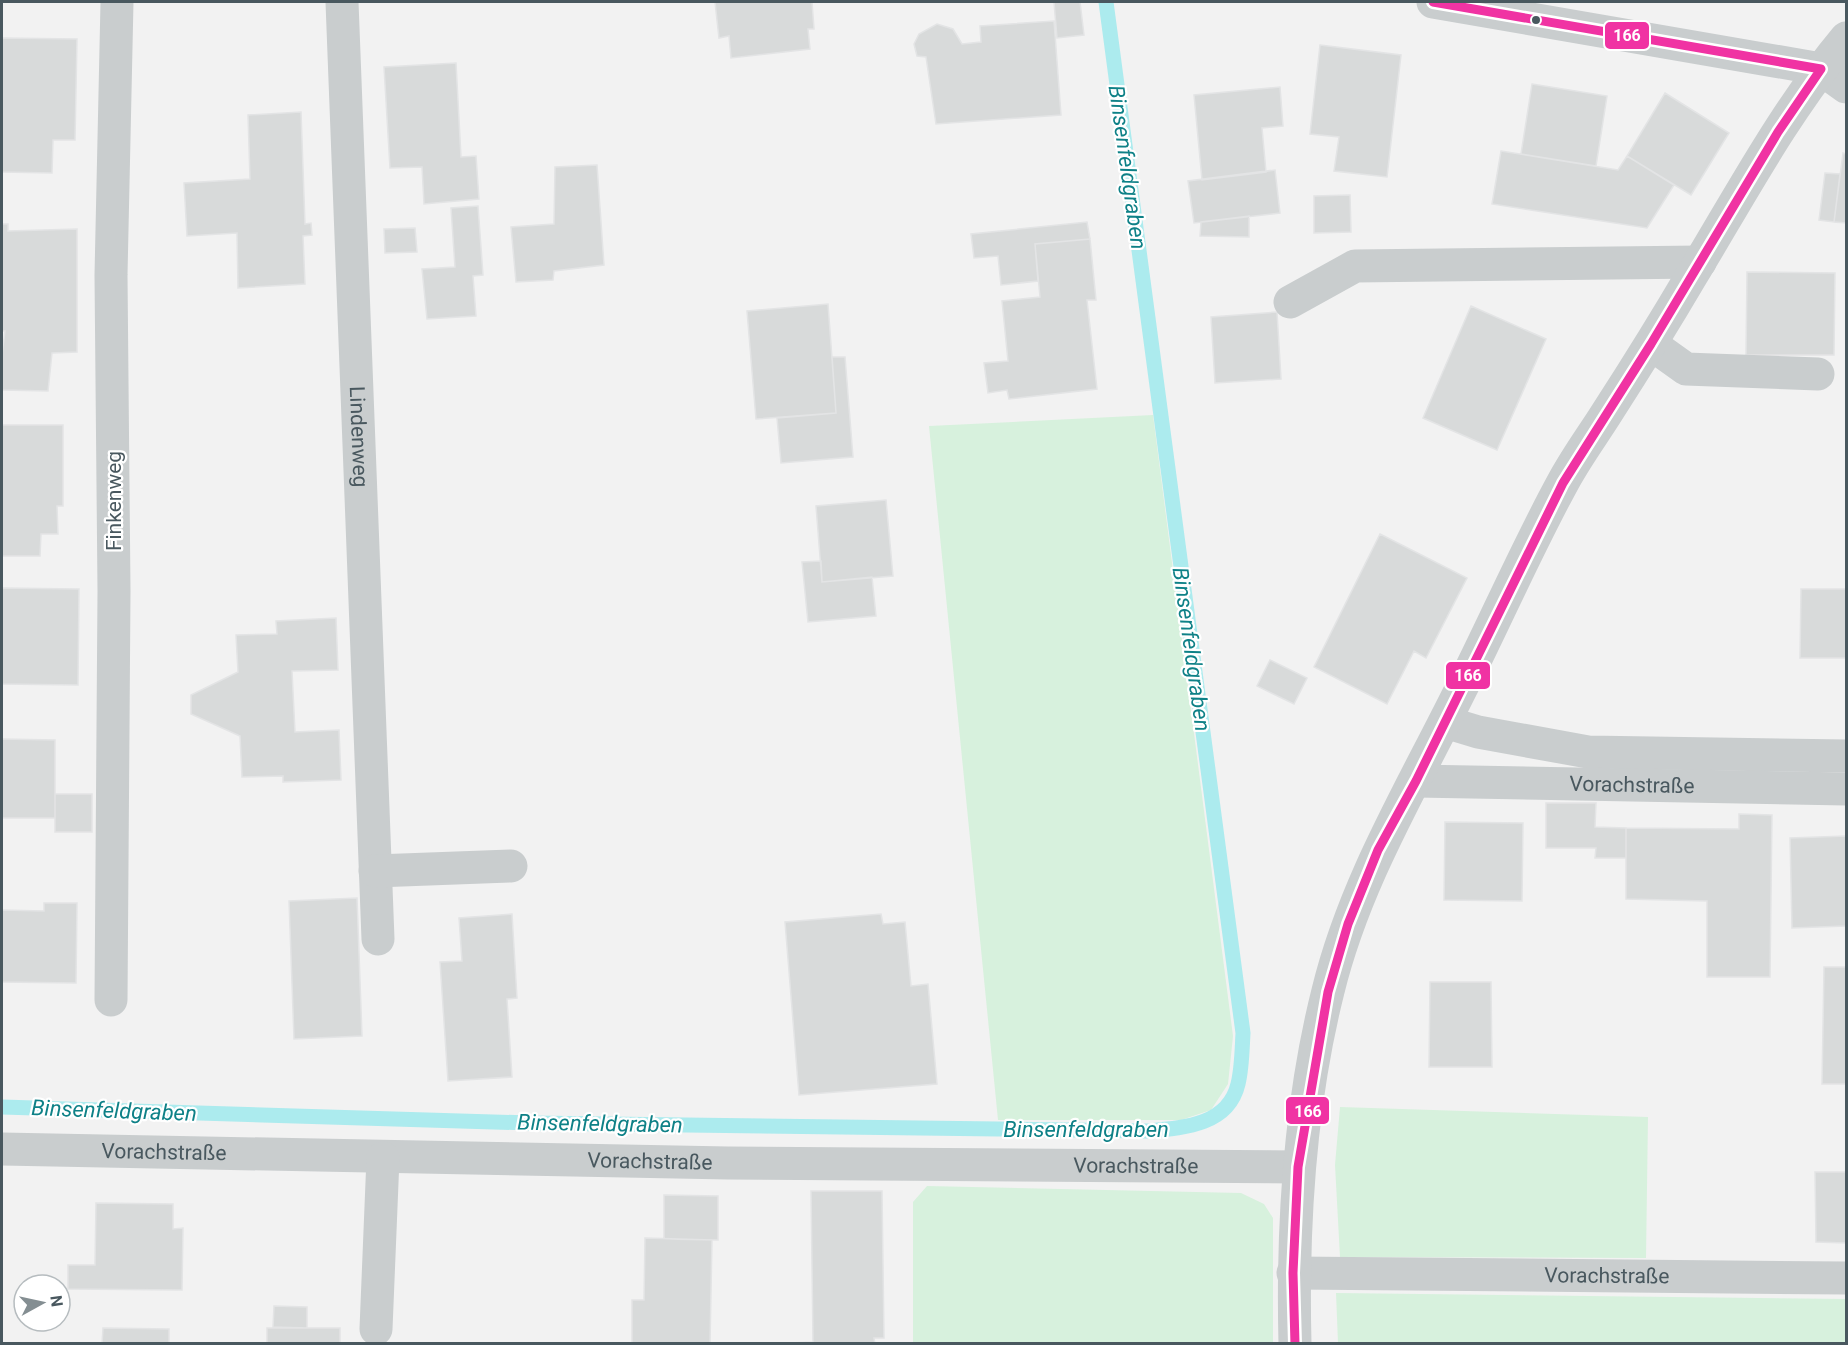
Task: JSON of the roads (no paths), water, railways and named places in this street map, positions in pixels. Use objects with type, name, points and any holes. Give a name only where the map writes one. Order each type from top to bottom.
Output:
[{"type":"street","name":"Finkenweg","points":[[111,1000],[114,579],[111,275],[117,2]]},
{"type":"street","name":"Lindenweg","points":[[342,2],[378,939]]},
{"type":"street","points":[[1433,2],[1573,14],[1834,78]]},
{"type":"street","points":[[1295,1344],[1293,1273],[1298,1167],[1328,992],[1348,924],[1378,850],[1416,781],[1563,483],[1651,344],[1778,132],[1834,78],[1846,38]]},
{"type":"street","points":[[1290,302],[1355,266],[1700,262]]},
{"type":"street","points":[[1651,344],[1686,369],[1818,374]]},
{"type":"street","name":"Vorachstraße","points":[[1445,722],[1478,732],[1588,752],[1846,756]]},
{"type":"street","name":"Vorachstraße","points":[[1416,781],[1846,789]]},
{"type":"street","points":[[375,871],[511,866]]},
{"type":"street","name":"Vorachstraße","points":[[2,1149],[728,1163],[1298,1167]]},
{"type":"street","points":[[376,1329],[383,1158]]},
{"type":"street","name":"Vorachstraße","points":[[1293,1273],[1846,1278]]},
{"type":"waterway","name":"Binsenfeldgraben","points":[[2,1107],[529,1123],[1147,1131],[1189,1126],[1214,1117],[1224,1109],[1233,1098],[1238,1084],[1243,1033],[1106,2]]}]
